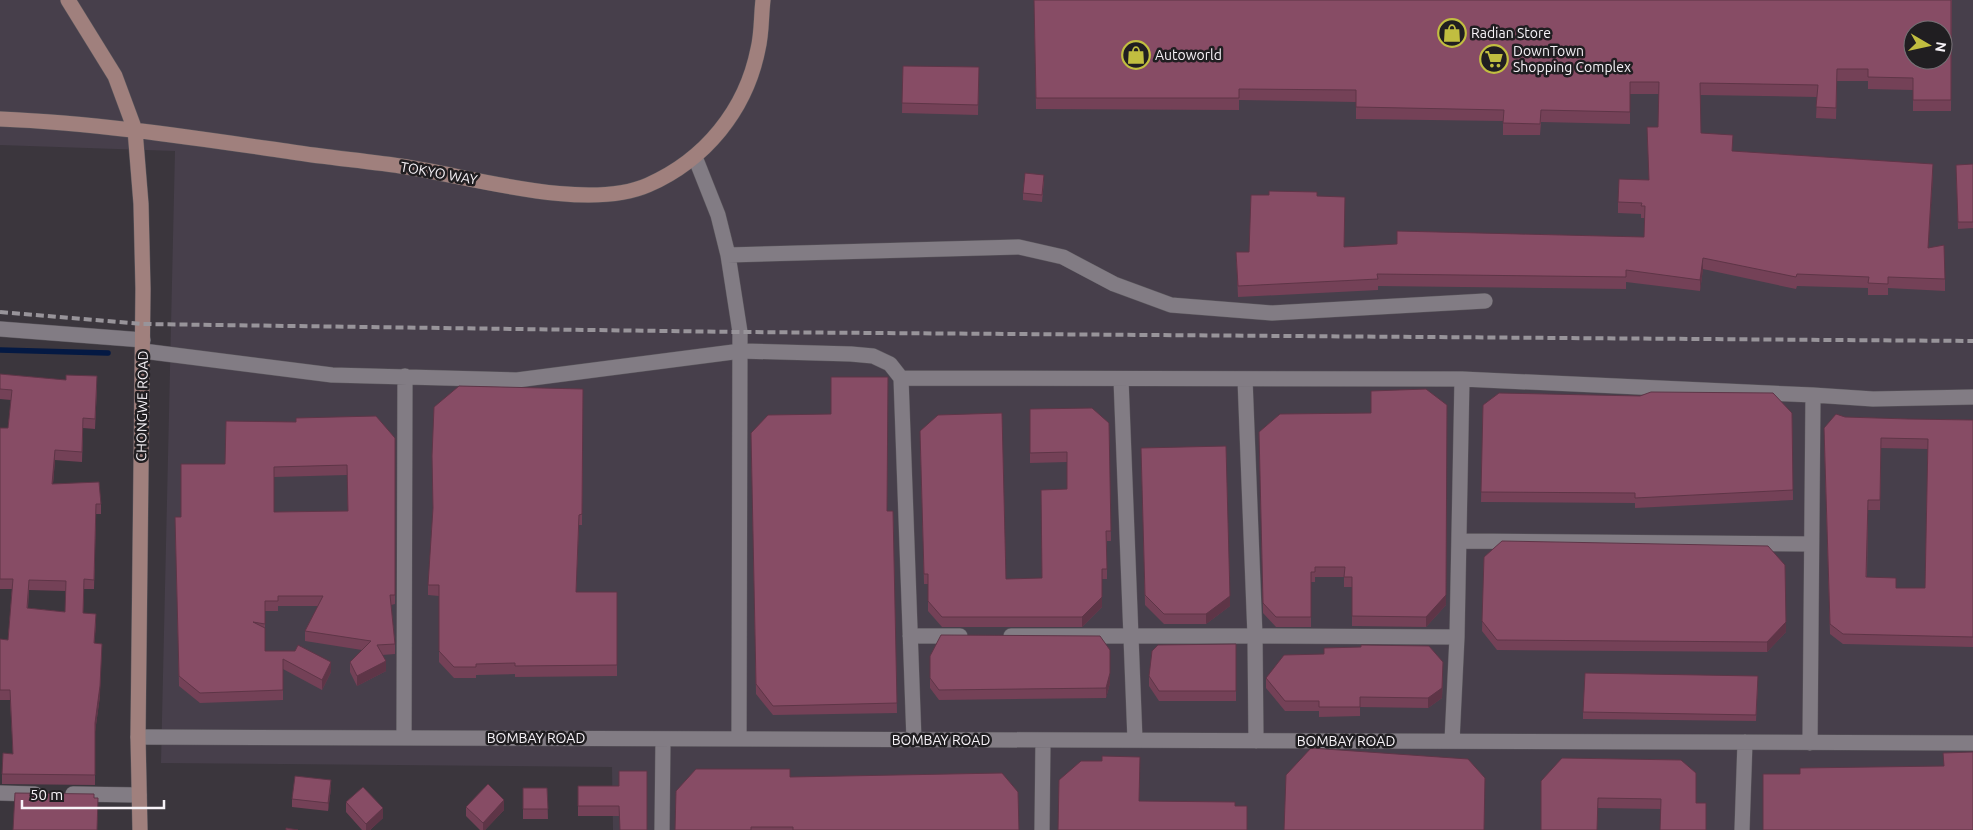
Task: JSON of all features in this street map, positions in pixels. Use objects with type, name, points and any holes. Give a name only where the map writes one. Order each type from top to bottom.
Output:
[{"type":"main road","name":"CHONGWE ROAD","points":[[68,0],[115,76],[135,130],[141,204],[143,346],[138,737],[140,830]]},
{"type":"main road","name":"TOKYO WAY","points":[[0,119],[63,121],[135,130],[406,167],[560,193],[587,195],[615,194],[646,186],[695,158],[736,111],[758,49],[763,0]]},
{"type":"street","points":[[695,158],[718,216],[728,254],[741,352],[739,739]]},
{"type":"street","points":[[728,254],[1019,247],[1063,257],[1114,284],[1171,305],[1272,313],[1485,301]]},
{"type":"street","points":[[0,330],[143,346],[332,375],[517,380],[741,352],[873,356],[890,364],[901,378],[914,740]]},
{"type":"street","points":[[404,738],[405,376]]},
{"type":"street","points":[[901,378],[1462,379],[1813,394],[1872,399],[1973,397]]},
{"type":"street","points":[[1121,378],[1135,740]]},
{"type":"street","points":[[1245,379],[1255,636],[1256,741]]},
{"type":"street","points":[[1452,741],[1457,637],[1462,379]]},
{"type":"street","points":[[1810,742],[1813,394]]},
{"type":"street","points":[[1459,540],[1812,544]]},
{"type":"street","points":[[910,636],[977,636]]},
{"type":"street","points":[[997,636],[1457,637]]},
{"type":"street","name":"BOMBAY ROAD","points":[[138,737],[1973,743]]},
{"type":"street","points":[[662,830],[663,739]]},
{"type":"street","points":[[1042,830],[1043,740]]},
{"type":"street","points":[[1742,830],[1745,742]]},
{"type":"street","points":[[0,793],[139,795]]},
{"type":"shaded area","points":[[0,0],[1973,0],[1973,830],[613,830],[612,767],[161,763],[175,151],[0,145]]},
{"type":"building","points":[[1034,0],[1951,0],[1951,20],[1903,20],[1903,70],[1951,70],[1951,100],[1913,100],[1913,78],[1868,77],[1868,69],[1837,69],[1836,108],[1816,107],[1818,85],[1700,83],[1701,133],[1733,135],[1732,151],[1933,164],[1928,248],[1944,245],[1945,279],[1888,277],[1888,284],[1868,283],[1869,277],[1797,274],[1796,277],[1703,258],[1700,280],[1626,270],[1626,277],[1377,274],[1378,279],[1238,286],[1236,252],[1249,252],[1251,195],[1269,195],[1269,191],[1317,192],[1317,196],[1345,197],[1344,247],[1397,244],[1397,231],[1644,237],[1645,206],[1641,206],[1642,203],[1618,202],[1619,179],[1649,180],[1647,127],[1658,127],[1659,82],[1630,82],[1630,112],[1541,110],[1540,124],[1503,123],[1504,110],[1356,107],[1356,90],[1239,89],[1239,98],[1036,98]]},
{"type":"building","points":[[903,66],[979,67],[978,105],[902,103]]},
{"type":"building","points":[[1973,164],[1973,222],[1958,222],[1956,165]]},
{"type":"building","points":[[1025,173],[1044,175],[1042,195],[1023,193]]},
{"type":"building","points":[[0,374],[66,380],[66,375],[97,376],[95,419],[83,418],[82,452],[55,450],[52,484],[99,482],[101,504],[96,504],[94,580],[84,579],[83,613],[96,614],[94,643],[102,644],[100,686],[95,723],[95,775],[2,774],[3,753],[13,754],[10,690],[0,690],[0,639],[8,640],[13,579],[0,579],[0,428],[8,428],[12,390],[0,389]],"holes":[[[29,580],[66,581],[65,612],[27,608]]]},
{"type":"building","points":[[831,377],[888,377],[887,511],[893,511],[897,703],[773,706],[756,684],[751,433],[768,415],[831,414]]},
{"type":"building","points":[[459,386],[583,389],[582,514],[579,515],[576,592],[617,592],[617,665],[515,666],[515,663],[476,664],[476,667],[454,667],[439,651],[439,585],[428,585],[433,508],[432,456],[434,407]]},
{"type":"building","points":[[1426,389],[1447,405],[1446,595],[1426,617],[1352,616],[1352,577],[1344,577],[1345,567],[1315,567],[1315,572],[1311,572],[1311,617],[1276,617],[1263,603],[1259,432],[1280,414],[1371,413],[1371,391]]},
{"type":"building","points":[[1651,392],[1773,393],[1792,413],[1793,490],[1635,498],[1635,493],[1481,492],[1483,405],[1499,393],[1640,396]]},
{"type":"building","points":[[1092,408],[1109,423],[1111,531],[1106,531],[1107,569],[1102,569],[1102,597],[1082,617],[942,617],[928,601],[928,574],[924,574],[920,431],[938,415],[1002,413],[1006,579],[1042,578],[1041,490],[1067,489],[1067,452],[1030,453],[1030,409]]},
{"type":"building","points":[[1836,414],[1845,417],[1973,420],[1973,637],[1843,634],[1830,624],[1824,428]],"holes":[[[1881,438],[1928,439],[1925,588],[1896,588],[1896,578],[1866,577],[1868,500],[1880,500]]]},
{"type":"building","points":[[376,416],[395,438],[395,595],[390,595],[395,644],[377,645],[386,661],[357,676],[350,662],[371,641],[305,631],[323,596],[278,596],[278,601],[265,601],[265,624],[253,622],[265,628],[265,651],[295,651],[298,645],[331,662],[322,680],[283,659],[283,690],[200,693],[179,676],[175,517],[181,517],[181,464],[225,464],[226,421],[296,422],[296,418]],"holes":[[[347,465],[348,511],[274,512],[274,467]]]},
{"type":"building","points":[[1226,446],[1230,596],[1206,614],[1164,614],[1145,595],[1141,448]]},
{"type":"building","points":[[1502,541],[1768,546],[1785,565],[1786,622],[1767,642],[1497,640],[1482,621],[1484,557]]},
{"type":"building","points":[[941,635],[1100,636],[1110,650],[1110,673],[1106,688],[939,690],[930,678],[930,656]]},
{"type":"building","points":[[1236,644],[1236,691],[1159,691],[1149,676],[1152,651],[1158,645]]},
{"type":"building","points":[[1361,645],[1429,646],[1443,662],[1442,688],[1428,698],[1360,697],[1360,707],[1319,707],[1319,701],[1285,701],[1266,678],[1284,655],[1324,654],[1324,648],[1361,647]]},
{"type":"building","points":[[1585,673],[1758,676],[1756,715],[1583,712]]},
{"type":"building","points":[[1311,748],[1468,759],[1485,778],[1484,830],[1284,830],[1286,775]]},
{"type":"building","points":[[1973,752],[1973,830],[1763,830],[1763,774],[1800,774],[1800,768],[1944,766],[1943,753]]},
{"type":"building","points":[[1102,756],[1140,757],[1139,801],[1235,802],[1235,806],[1247,806],[1247,830],[1058,830],[1059,780],[1081,761],[1102,761]]},
{"type":"building","points":[[1562,758],[1681,760],[1696,773],[1696,803],[1706,803],[1706,830],[1660,830],[1661,799],[1598,798],[1597,830],[1541,830],[1541,781]]},
{"type":"building","points":[[696,769],[790,769],[790,777],[1002,773],[1018,792],[1019,830],[793,830],[793,827],[751,827],[751,830],[675,830],[676,791]]},
{"type":"building","points":[[619,771],[647,771],[647,830],[620,830],[619,806],[578,806],[578,786],[619,786]]},
{"type":"building","points":[[295,776],[331,780],[328,803],[292,799]]},
{"type":"building","points":[[488,784],[504,800],[483,823],[466,807]]},
{"type":"building","points":[[363,787],[383,808],[366,824],[346,802]]},
{"type":"building","points":[[523,788],[547,788],[548,809],[523,809]]},
{"type":"building","points":[[15,793],[94,794],[94,798],[98,798],[97,830],[13,830]]},
{"type":"waterway","points":[[0,350],[108,353]]},
{"type":"railway","points":[[0,312],[143,324],[740,332],[1973,341]]},
{"type":"place","name":"Radian Store","points":[[1452,33]]},
{"type":"place","name":"Autoworld","points":[[1136,55]]},
{"type":"place","name":"DownTown Shopping Complex","points":[[1494,59]]}]
